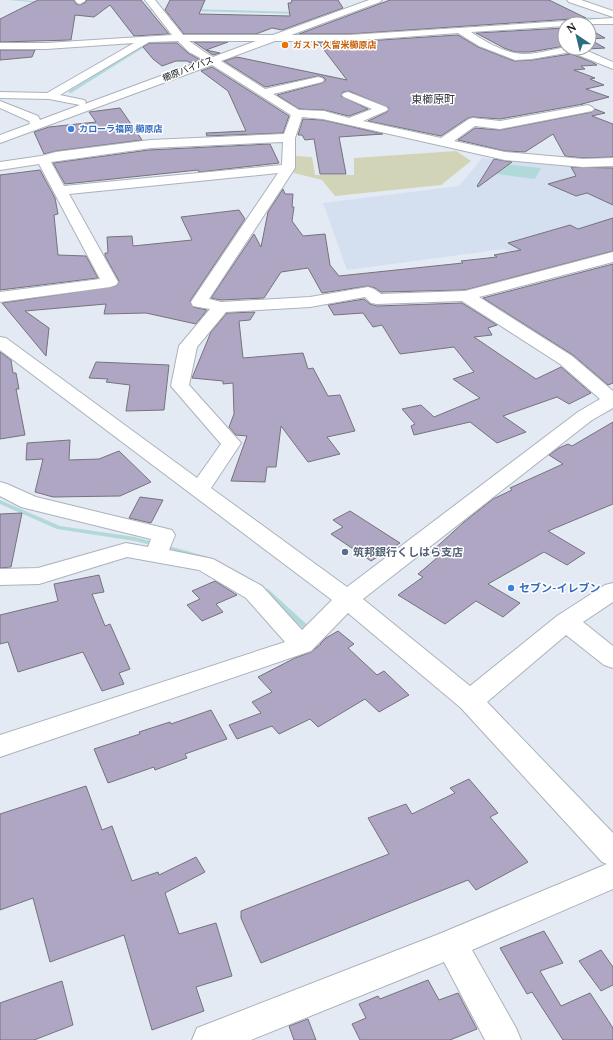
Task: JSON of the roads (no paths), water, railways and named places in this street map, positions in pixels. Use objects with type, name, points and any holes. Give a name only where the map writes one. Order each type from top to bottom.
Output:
[{"type":"main road","points":[[150,0],[174,38],[297,114],[306,113],[324,115],[505,156],[583,163],[613,162]]},
{"type":"main road","name":"櫛原バイパス","points":[[0,139],[31,122],[80,102],[271,38],[362,0]]},
{"type":"main road","name":"櫛原バイパス","points":[[0,131],[31,122],[208,58],[257,38],[377,0]]},
{"type":"main road","points":[[572,0],[613,14]]},
{"type":"main road","points":[[0,46],[46,46],[174,38],[349,38],[613,21]]},
{"type":"main road","points":[[460,30],[483,44],[515,56],[572,49],[613,66]]},
{"type":"main road","points":[[49,96],[150,39]]},
{"type":"main road","points":[[264,93],[318,80]]},
{"type":"main road","points":[[0,95],[49,96],[80,102]]},
{"type":"main road","points":[[348,95],[382,109],[350,122]]},
{"type":"main road","points":[[0,104],[31,122]]},
{"type":"main road","points":[[444,142],[473,122],[500,125],[588,108]]},
{"type":"main road","points":[[0,113],[31,122]]},
{"type":"main road","points":[[297,114],[289,138],[288,168],[199,302],[221,307],[310,302],[368,292],[377,299],[465,296],[597,262],[613,256]]},
{"type":"main road","points":[[0,166],[43,160],[56,156],[151,144],[289,138]]},
{"type":"main road","points":[[0,297],[110,282],[43,160]]},
{"type":"main road","points":[[60,191],[288,168]]},
{"type":"main road","points":[[597,262],[613,270]]},
{"type":"main road","points":[[0,746],[302,645],[347,599],[585,416],[613,400],[566,360],[465,296]]},
{"type":"main road","points":[[199,490],[230,443],[180,386],[188,346],[221,307]]},
{"type":"main road","points":[[0,342],[347,599],[470,701],[613,853]]},
{"type":"main road","points":[[0,488],[29,502],[164,535],[156,555]]},
{"type":"main road","points":[[0,576],[39,576],[126,550],[205,564],[254,592],[302,645]]},
{"type":"main road","points":[[470,701],[566,622],[613,591]]},
{"type":"main road","points":[[566,622],[613,660]]},
{"type":"main road","points":[[209,1040],[450,944],[613,875]]},
{"type":"main road","points":[[450,944],[504,1040]]},
{"type":"waterway","points":[[9,0],[42,2]]},
{"type":"waterway","points":[[69,3],[90,5]]},
{"type":"waterway","points":[[142,10],[173,10]]},
{"type":"waterway","points":[[192,10],[297,13]]},
{"type":"waterway","points":[[70,92],[161,35],[156,29]]},
{"type":"waterway","points":[[0,502],[59,528],[135,539],[207,558],[213,561]]},
{"type":"waterway","points":[[266,591],[311,632]]},
{"type":"place","name":"ガスト 久留米櫛原店","points":[[285,45]]},
{"type":"place","name":"カローラ福岡 櫛原店","points":[[71,129]]},
{"type":"place","name":"筑邦銀行くしはら支店","points":[[345,552]]},
{"type":"place","name":"セブン-イレブン","points":[[511,588]]},
{"type":"district","name":"東櫛原町","points":[[433,99]]}]
